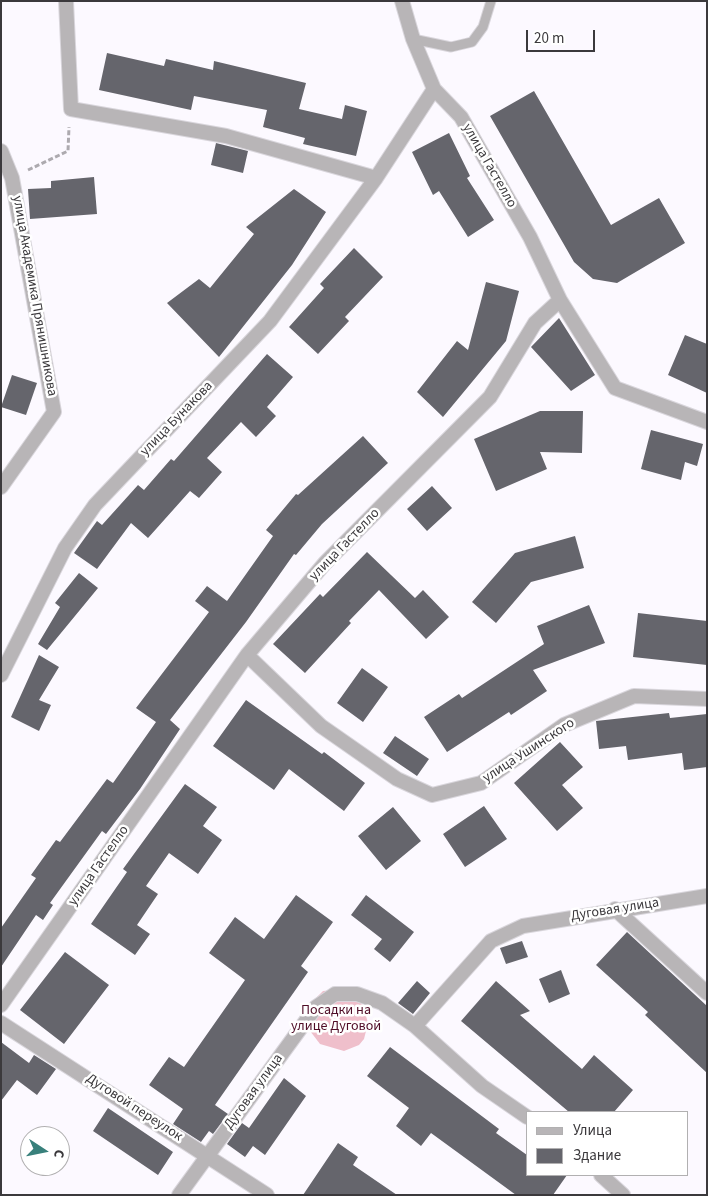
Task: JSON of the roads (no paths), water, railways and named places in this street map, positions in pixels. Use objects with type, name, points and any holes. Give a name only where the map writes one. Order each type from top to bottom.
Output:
[{"type":"street","points":[[66,1],[70,109],[226,136],[376,178]]},
{"type":"street","points":[[402,1],[413,39],[434,89]]},
{"type":"street","name":"улица Бунакова","points":[[1,676],[65,548],[95,505],[270,321],[376,178],[434,89]]},
{"type":"street","name":"улица Гастелло","points":[[1,1005],[247,655],[325,564],[490,397],[535,323],[560,300],[530,237],[461,117],[434,89]]},
{"type":"street","name":"улица Академика Прянишникова","points":[[1,151],[12,178],[54,412],[1,487]]},
{"type":"street","points":[[560,300],[615,388],[707,422]]},
{"type":"street","name":"улица Ушинского","points":[[247,655],[321,726],[397,779],[432,794],[481,784],[564,725],[634,696],[707,698]]},
{"type":"street","name":"Дуговая улица","points":[[415,1026],[491,941],[523,926],[615,909],[707,896]]},
{"type":"street","points":[[615,909],[707,993]]},
{"type":"street","name":"Дуговая улица","points":[[179,1195],[316,1007],[336,994],[357,994],[382,1003],[415,1026],[482,1086],[526,1116]]},
{"type":"street","name":"Дуговой переулок","points":[[1,1023],[267,1195]]},
{"type":"street","points":[[602,1176],[623,1195]]},
{"type":"lane","points":[[413,39],[452,47],[472,42],[483,27],[491,1]]},
{"type":"park label","name":"Посадки на улице Дуговой","points":[[336,1020]]}]
